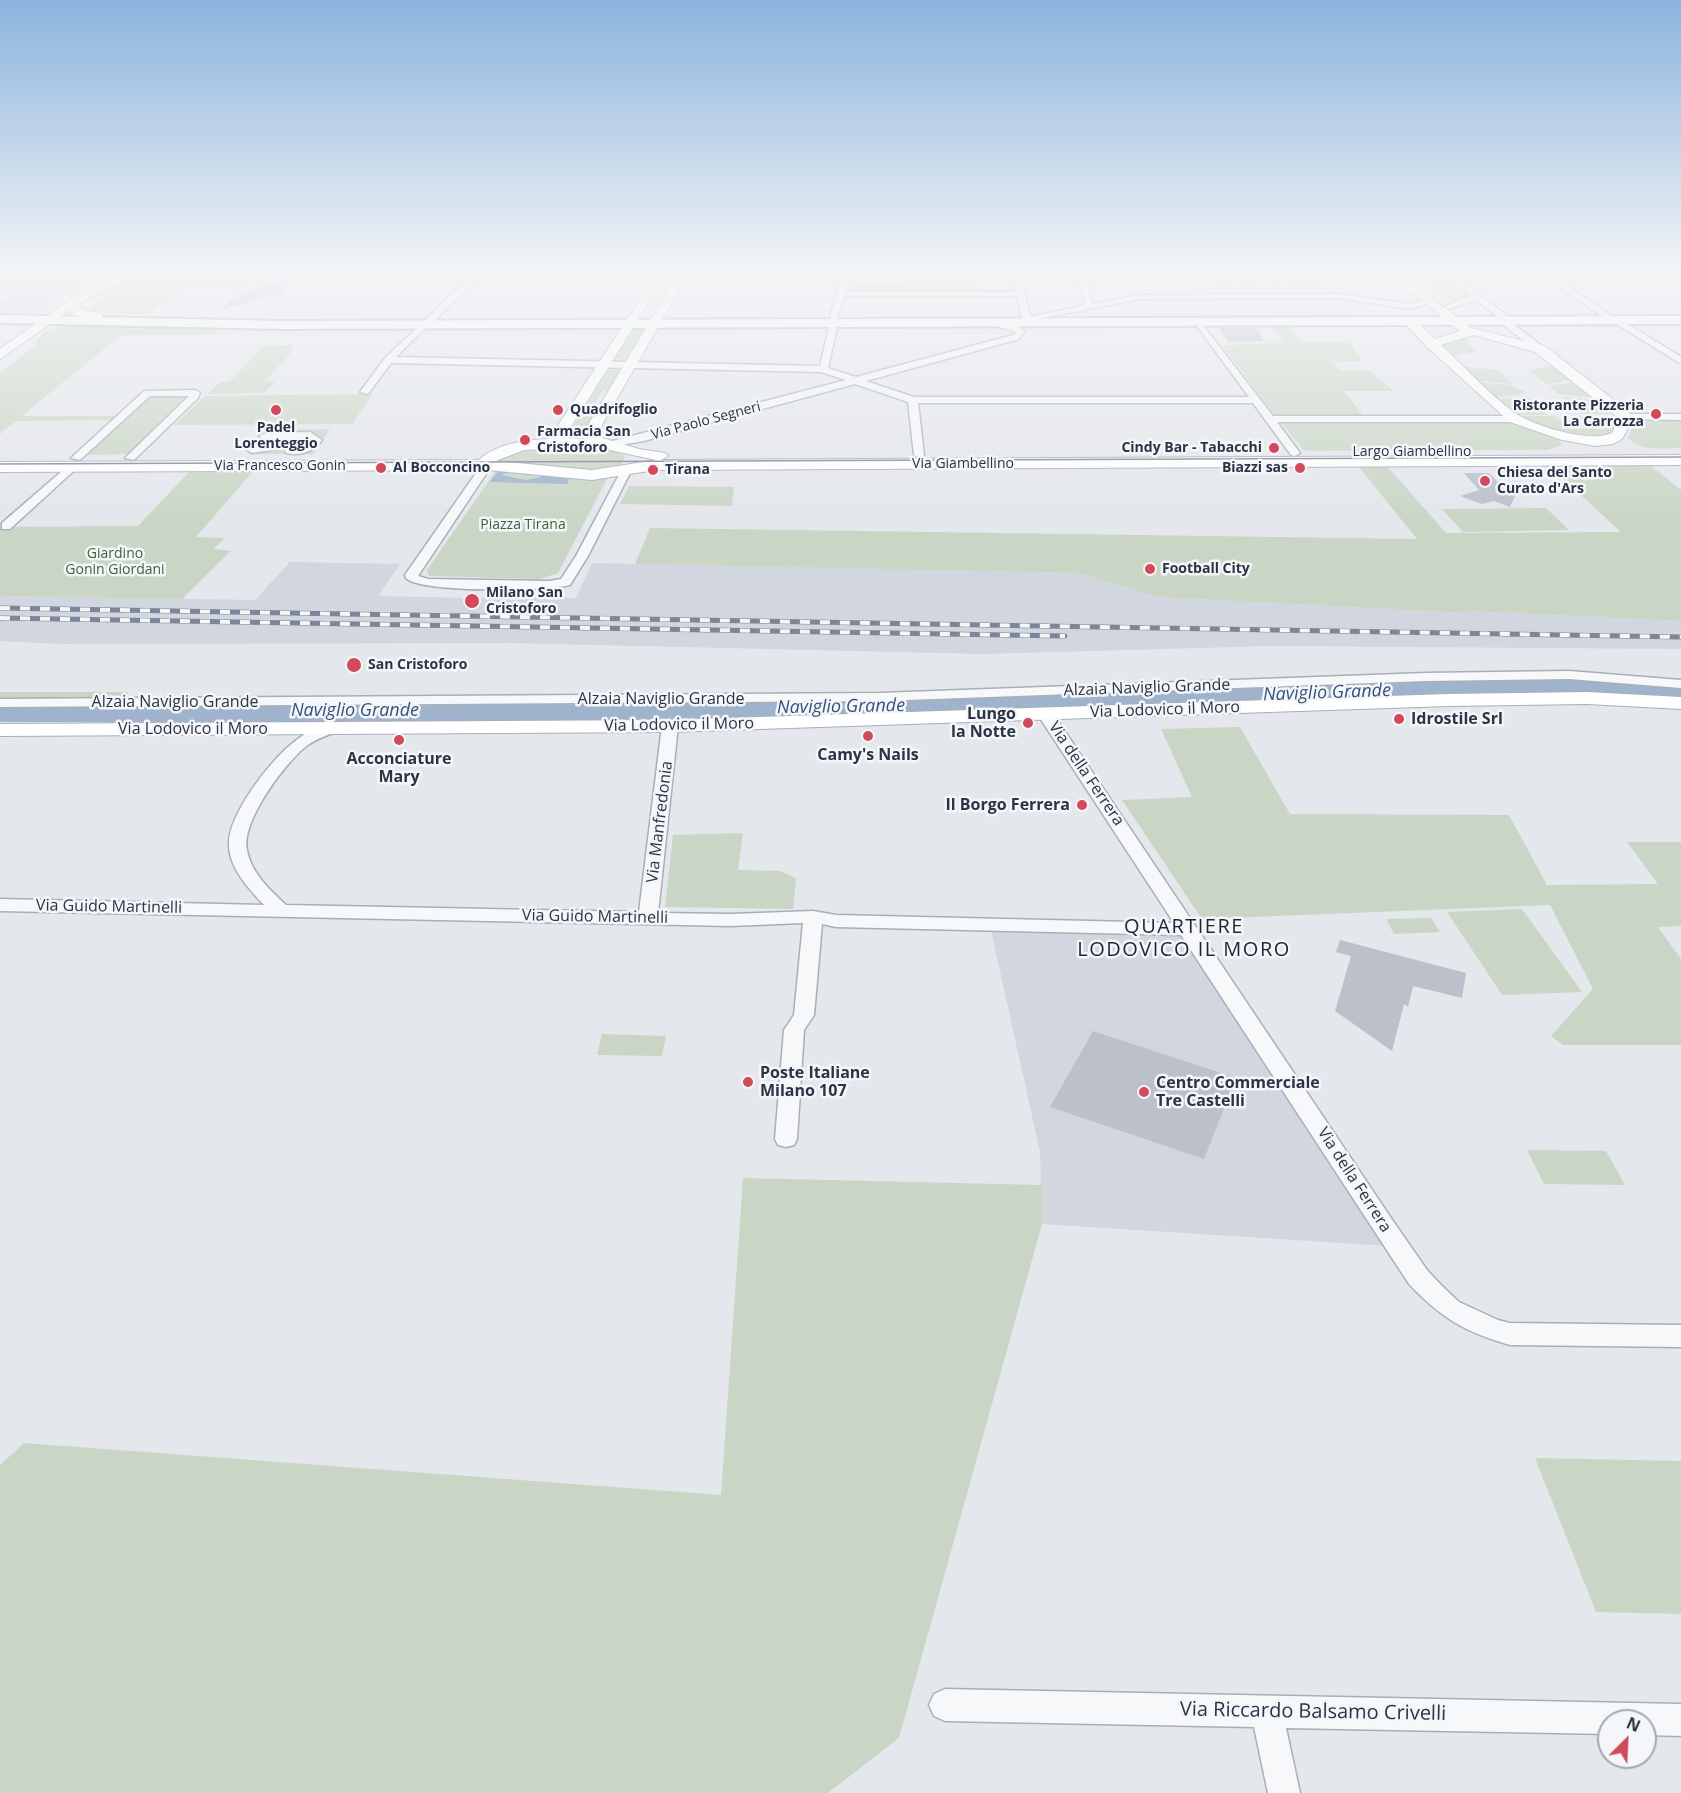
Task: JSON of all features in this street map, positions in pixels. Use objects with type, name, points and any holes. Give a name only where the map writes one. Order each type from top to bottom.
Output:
[{"type":"street","points":[[365,392],[396,353]]},
{"type":"street","points":[[555,443],[610,353]]},
{"type":"street","points":[[630,461],[591,438],[595,424],[637,353]]},
{"type":"street","points":[[822,369],[826,365],[828,353]]},
{"type":"street","name":"Via Paolo Segneri","points":[[602,445],[640,439],[959,353]]},
{"type":"street","points":[[1220,353],[1298,458]]},
{"type":"street","points":[[1441,353],[1515,419]]},
{"type":"street","points":[[1545,353],[1625,417],[1681,417]]},
{"type":"street","points":[[1668,353],[1681,361]]},
{"type":"street","points":[[388,360],[822,369],[913,400],[1254,400]]},
{"type":"street","points":[[6,526],[147,393],[195,394],[130,458]]},
{"type":"street","points":[[913,400],[919,455]]},
{"type":"street","points":[[1269,419],[1515,419],[1558,434],[1592,442],[1617,436],[1625,417]]},
{"type":"street","points":[[1558,434],[1571,441],[1576,454]]},
{"type":"street","points":[[252,450],[288,444],[316,443],[314,436],[264,436]]},
{"type":"street","points":[[1617,436],[1638,450]]},
{"type":"street","points":[[288,444],[301,437]]},
{"type":"street","name":"Via Paolo Segneri","points":[[630,461],[632,447],[640,439]]},
{"type":"street","points":[[602,445],[555,443],[520,447],[488,460],[411,575],[412,578],[427,583],[549,585],[565,582],[582,556],[630,461]]},
{"type":"street","name":"Largo Giambellino","points":[[1638,450],[1658,460]]},
{"type":"street","name":"Largo Giambellino","points":[[1298,458],[1681,451]]},
{"type":"street","name":"Largo Giambellino","points":[[1576,454],[1681,460]]},
{"type":"street","name":"Via Giambellino","points":[[630,461],[919,455],[1298,458]]},
{"type":"street","name":"Via Francesco Gonin","points":[[0,458],[74,463],[488,460]]},
{"type":"street","name":"Via Francesco Gonin","points":[[0,468],[130,458],[488,460]]},
{"type":"street","name":"Via Giambellino","points":[[630,461],[650,465],[1298,458]]},
{"type":"street","points":[[488,460],[580,475],[602,474],[630,461]]},
{"type":"street","name":"Alzaia Naviglio Grande","points":[[0,703],[880,697],[1426,677],[1569,675],[1681,684]]},
{"type":"street","name":"Via Lodovico il Moro","points":[[0,729],[314,732],[670,726],[1576,698],[1681,703]]},
{"type":"street","name":"Via della Ferrera","points":[[1046,715],[1418,1277],[1450,1309],[1469,1320],[1510,1334],[1681,1336]]},
{"type":"street","name":"Via Manfredonia","points":[[648,917],[670,726]]},
{"type":"street","points":[[281,911],[262,894],[245,865],[237,843],[239,828],[285,758],[314,732]]},
{"type":"street","name":"Via Guido Martinelli","points":[[0,905],[731,920],[813,917],[836,921],[1189,929]]},
{"type":"street","points":[[786,1139],[794,1030],[804,1015],[813,917]]},
{"type":"street","name":"Via Riccardo Balsamo Crivelli","points":[[945,1705],[1681,1720]]},
{"type":"street","points":[[1266,1710],[1284,1793]]},
{"type":"shaded area","points":[[290,562],[400,564],[378,596],[465,598],[576,598],[592,563],[1079,573],[1157,597],[1466,613],[1465,611],[1681,621],[1681,649],[1271,646],[984,654],[510,643],[64,644],[0,641],[0,596],[255,600]]},
{"type":"shaded area","points":[[990,926],[1183,930],[1389,1246],[1042,1224],[1040,1152]]},
{"type":"green space","points":[[26,353],[99,353],[22,416],[120,416],[116,420],[16,421],[0,434],[0,372]]},
{"type":"green space","points":[[258,353],[290,353],[265,381],[275,382],[264,393],[208,394],[220,382],[229,382]]},
{"type":"green space","points":[[618,353],[633,353],[629,360],[614,359]]},
{"type":"green space","points":[[1228,353],[1357,353],[1363,361],[1332,361],[1339,370],[1370,371],[1394,391],[1344,391],[1363,415],[1285,416],[1274,414]]},
{"type":"green space","points":[[1447,353],[1472,353],[1451,356]]},
{"type":"green space","points":[[1461,366],[1497,370],[1513,384],[1475,380]]},
{"type":"green space","points":[[1553,366],[1571,380],[1546,384],[1529,370]]},
{"type":"green space","points":[[608,370],[622,370],[612,388],[603,391],[591,409],[599,411],[582,438],[566,438]]},
{"type":"green space","points":[[1477,382],[1512,385],[1527,393],[1495,398]]},
{"type":"green space","points":[[1574,382],[1594,398],[1558,394],[1549,386]]},
{"type":"green space","points":[[186,394],[191,397],[131,454],[87,455],[152,395]]},
{"type":"green space","name":"Padel Lorenteggio","points":[[373,394],[352,424],[174,425],[205,396]]},
{"type":"green space","points":[[1527,396],[1548,415],[1512,415],[1496,400]]},
{"type":"green space","points":[[1562,397],[1598,400],[1614,414],[1582,414]]},
{"type":"green space","points":[[1515,416],[1555,416],[1570,429],[1593,428],[1579,416],[1619,418],[1608,437],[1571,437]]},
{"type":"green space","points":[[1510,421],[1556,437],[1562,445],[1548,450],[1313,451],[1303,450],[1282,423]]},
{"type":"green space","points":[[1636,421],[1681,421],[1681,448],[1652,448],[1632,442],[1628,437]]},
{"type":"green space","points":[[330,429],[313,454],[256,454],[277,430]]},
{"type":"green space","points":[[557,447],[612,450],[625,457],[620,467],[604,472],[497,462],[499,459],[520,452]]},
{"type":"green space","points":[[1548,465],[1650,465],[1681,490],[1681,621],[1466,611],[1466,613],[1157,597],[1079,573],[635,564],[650,528],[1417,539],[1358,466],[1387,466],[1446,533],[1621,532]]},
{"type":"green space","name":"Piazza Tirana","points":[[497,469],[607,479],[558,573],[540,579],[429,576],[427,570]]},
{"type":"green space","name":"Giardino Gonin Giordani","points":[[254,470],[196,537],[225,538],[213,549],[231,551],[182,599],[0,596],[0,527],[138,526],[190,471]]},
{"type":"green space","points":[[629,486],[734,487],[732,506],[620,504]]},
{"type":"green space","points":[[1546,508],[1569,530],[1463,532],[1442,509]]},
{"type":"green space","points":[[0,692],[129,692],[123,699],[0,698]]},
{"type":"green space","points":[[1240,727],[1290,814],[1509,815],[1547,885],[1658,884],[1627,842],[1681,842],[1681,926],[1658,927],[1681,959],[1681,1045],[1563,1045],[1551,1036],[1593,989],[1550,905],[1202,919],[1122,800],[1192,797],[1161,729]]},
{"type":"green space","points":[[743,833],[738,870],[780,871],[796,878],[793,909],[665,907],[673,835]]},
{"type":"green space","points":[[1522,909],[1582,992],[1502,995],[1447,912]]},
{"type":"green space","points":[[1431,918],[1440,932],[1394,934],[1386,919]]},
{"type":"green space","points":[[602,1034],[666,1036],[662,1056],[597,1055]]},
{"type":"green space","points":[[1527,1150],[1606,1151],[1625,1185],[1544,1184]]},
{"type":"green space","points":[[743,1178],[1042,1185],[1042,1224],[899,1738],[828,1793],[0,1793],[0,1465],[24,1443],[721,1495]]},
{"type":"green space","points":[[1535,1458],[1681,1461],[1681,1614],[1596,1612]]},
{"type":"water","points":[[498,471],[511,471],[502,475],[526,480],[541,477],[534,473],[569,479],[567,484],[490,482]]},
{"type":"water","name":"Naviglio Grande","points":[[1571,678],[1681,687],[1681,698],[1597,693],[1457,693],[889,715],[472,722],[0,722],[0,705],[767,702],[964,698]]},
{"type":"building","name":"Chiesa del Santo Curato d'Ars","points":[[1464,473],[1489,473],[1506,490],[1517,492],[1510,507],[1494,501],[1482,504],[1460,496],[1479,490]]},
{"type":"building","points":[[1340,940],[1466,973],[1462,998],[1413,986],[1408,1007],[1404,1004],[1392,1051],[1335,1011],[1351,956],[1336,952]]},
{"type":"building","name":"Centro Commerciale Tre Castelli","points":[[1093,1031],[1236,1078],[1204,1159],[1050,1107]]},
{"type":"tram line","points":[[0,464],[1681,457]]},
{"type":"railway","points":[[0,608],[1681,637]]},
{"type":"railway","points":[[0,618],[1065,636]]},
{"type":"place","name":"Padel Lorenteggio","points":[[276,410]]},
{"type":"place","name":"Quadrifoglio","points":[[558,410]]},
{"type":"place","name":"Ristorante Pizzeria La Carrozza","points":[[1656,414]]},
{"type":"place","name":"Farmacia San Cristoforo","points":[[525,440]]},
{"type":"place","name":"Cindy Bar - Tabacchi","points":[[1274,448]]},
{"type":"place","name":"Al Bocconcino","points":[[381,468]]},
{"type":"place","name":"Biazzi sas","points":[[1300,468]]},
{"type":"place","name":"Tirana","points":[[653,470]]},
{"type":"place","name":"Chiesa del Santo Curato d'Ars","points":[[1485,481]]},
{"type":"place","name":"Football City","points":[[1150,569]]},
{"type":"place","name":"Milano San Cristoforo","points":[[472,601]]},
{"type":"place","name":"San Cristoforo","points":[[354,665]]},
{"type":"place","name":"Idrostile Srl","points":[[1399,719]]},
{"type":"place","name":"Lungo la Notte","points":[[1028,723]]},
{"type":"place","name":"Camy's Nails","points":[[868,736]]},
{"type":"place","name":"Acconciature Mary","points":[[399,740]]},
{"type":"place","name":"Il Borgo Ferrera","points":[[1082,805]]},
{"type":"place","name":"Poste Italiane Milano 107","points":[[748,1082]]},
{"type":"place","name":"Centro Commerciale Tre Castelli","points":[[1144,1092]]},
{"type":"district","name":"QUARTIERE LODOVICO IL MORO","points":[[1184,938]]}]
